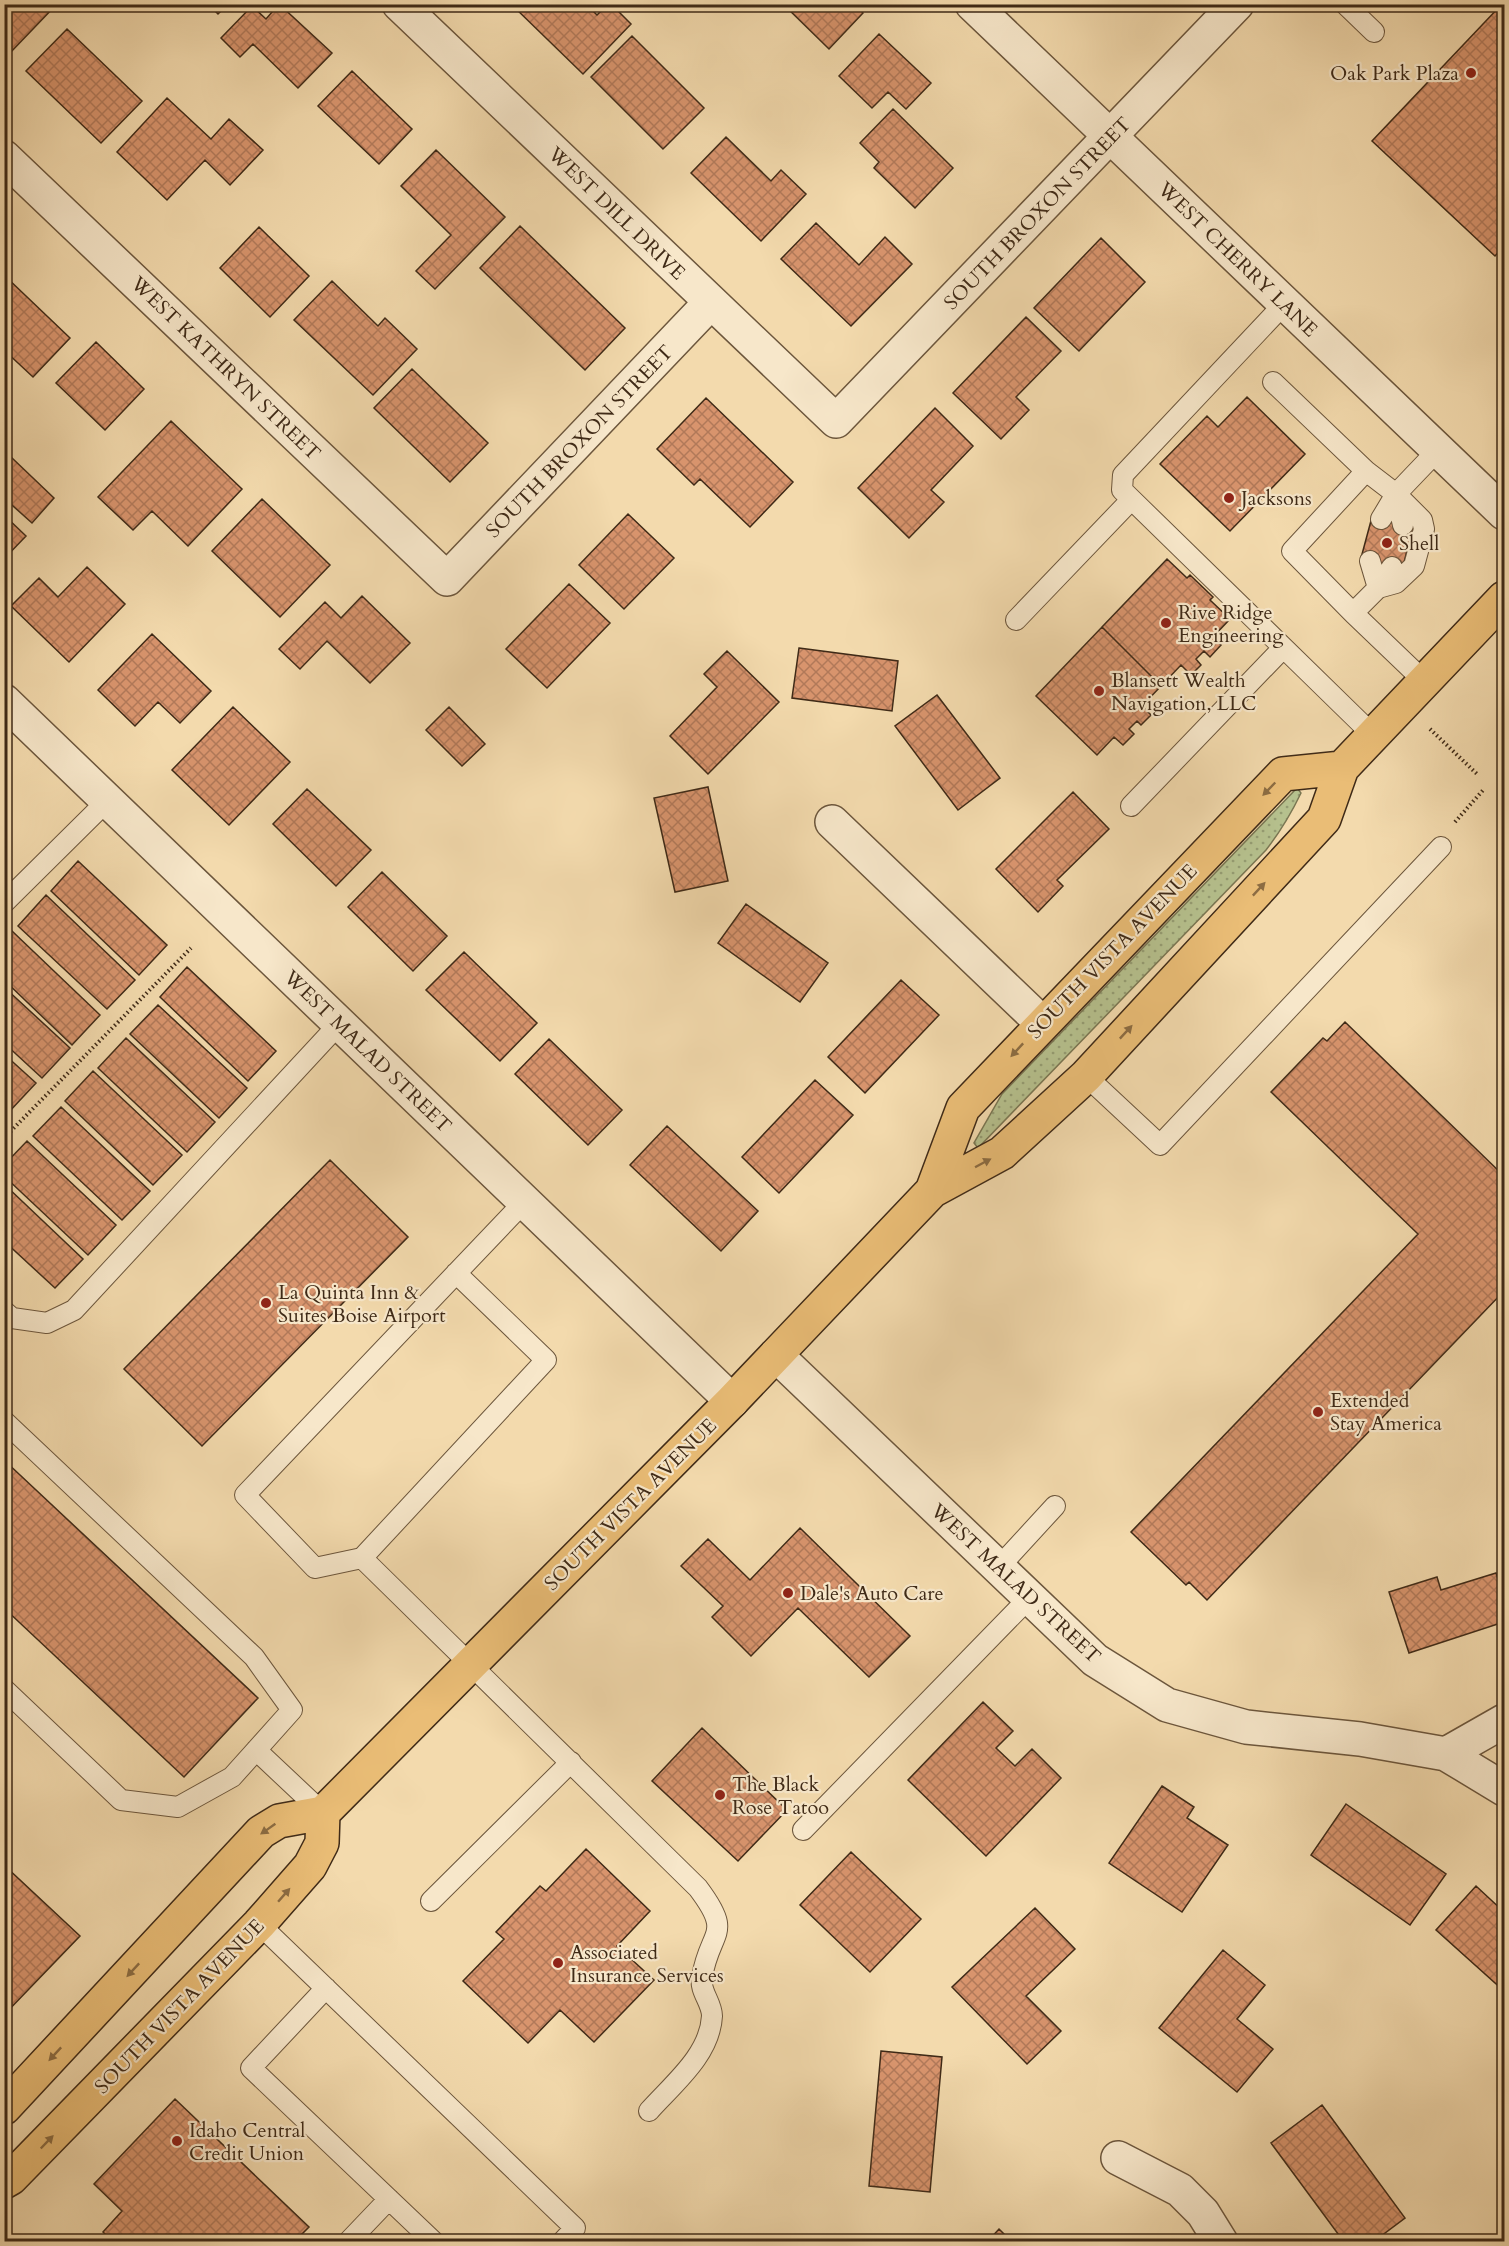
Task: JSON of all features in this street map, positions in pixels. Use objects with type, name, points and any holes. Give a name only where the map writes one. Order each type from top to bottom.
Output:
[{"type":"main road","name":"SOUTH VISTA AVENUE","points":[[4,2182],[11,2178],[259,1924],[318,1854],[323,1813],[732,1401],[932,1191],[1002,1153],[1086,1076],[1324,819],[1342,768],[1504,598]]},
{"type":"main road","name":"SOUTH VISTA AVENUE","points":[[932,1191],[963,1108],[1283,774],[1342,768]]},
{"type":"main road","points":[[4,2108],[261,1832],[279,1821],[323,1813]]},
{"type":"street","name":"WEST DILL DRIVE","points":[[399,4],[836,421]]},
{"type":"street","name":"WEST CHERRY LANE","points":[[972,4],[1504,513]]},
{"type":"street","name":"SOUTH BROXON STREET","points":[[836,421],[1237,4]]},
{"type":"street","name":"WEST KATHRYN STREET","points":[[4,158],[447,579]]},
{"type":"street","name":"SOUTH BROXON STREET","points":[[447,579],[711,302]]},
{"type":"street","name":"WEST MALAD STREET","points":[[4,701],[732,1401]]},
{"type":"street","points":[[832,822],[1042,1023]]},
{"type":"street","name":"WEST MALAD STREET","points":[[776,1355],[1095,1660],[1167,1705],[1246,1727],[1360,1738],[1446,1754],[1504,1789]]},
{"type":"street","points":[[1446,1754],[1504,1721]]},
{"type":"street","points":[[1118,2158],[1180,2190],[1203,2213],[1221,2241]]},
{"type":"lane","points":[[1346,4],[1374,32]]},
{"type":"lane","points":[[1285,303],[1123,475],[1122,490],[1374,735]]},
{"type":"lane","points":[[1273,382],[1366,471],[1396,494],[1422,520],[1424,529],[1414,566],[1396,583],[1378,588]]},
{"type":"lane","points":[[1381,519],[1396,494],[1438,450]]},
{"type":"lane","points":[[1366,471],[1292,552],[1353,613],[1414,693]]},
{"type":"lane","points":[[1396,494],[1403,525]]},
{"type":"lane","points":[[1016,620],[1131,500]]},
{"type":"lane","points":[[1370,561],[1378,588]]},
{"type":"lane","points":[[1353,613],[1378,588],[1392,567]]},
{"type":"lane","points":[[1131,806],[1283,648]]},
{"type":"lane","points":[[4,903],[107,801]]},
{"type":"lane","points":[[1086,1076],[1160,1145],[1441,847]]},
{"type":"lane","points":[[4,1311],[12,1318],[47,1323],[74,1310],[339,1024]]},
{"type":"lane","points":[[456,1273],[546,1359],[362,1558],[315,1568],[244,1495],[456,1273],[524,1202]]},
{"type":"lane","points":[[4,1421],[254,1657],[292,1710],[232,1777],[178,1807],[121,1800],[4,1689]]},
{"type":"lane","points":[[998,1568],[1055,1506]]},
{"type":"lane","points":[[362,1558],[698,1888],[716,1913],[717,1935],[704,1962],[700,1985],[712,2014],[707,2040],[693,2063],[649,2111]]},
{"type":"lane","points":[[803,1830],[1029,1598]]},
{"type":"lane","points":[[256,1750],[323,1813]]},
{"type":"lane","points":[[431,1901],[570,1762]]},
{"type":"lane","points":[[259,1924],[575,2228],[562,2241]]},
{"type":"lane","points":[[326,1988],[250,2068],[434,2241]]},
{"type":"lane","points":[[348,2241],[390,2199]]},
{"type":"path","points":[[1414,693],[1477,774]]},
{"type":"path","points":[[1441,847],[1458,817],[1484,789]]},
{"type":"path","points":[[4,1138],[191,948]]},
{"type":"path","points":[[4,1256],[10,1261]]},
{"type":"green space","points":[[1297,788],[1301,793],[1297,801],[1281,830],[1266,850],[978,1148],[974,1143],[1002,1094]]},
{"type":"building","points":[[4,4],[56,5],[9,54],[4,50]]},
{"type":"building","points":[[208,4],[228,4],[218,14]]},
{"type":"building","points":[[279,4],[332,53],[298,88],[253,44],[240,57],[221,38],[252,6],[266,19]]},
{"type":"building","points":[[586,4],[597,15],[608,4],[611,4],[631,24],[583,74],[512,5]]},
{"type":"building","points":[[783,4],[855,4],[863,13],[829,49]]},
{"type":"building","name":"Oak Park Plaza","points":[[1504,4],[1504,246],[1495,256],[1372,141]]},
{"type":"building","points":[[67,29],[142,101],[101,143],[26,71]]},
{"type":"building","points":[[879,34],[931,83],[906,109],[888,92],[872,108],[839,76]]},
{"type":"building","points":[[632,36],[704,108],[663,149],[591,77]]},
{"type":"building","points":[[352,71],[412,129],[379,164],[318,106]]},
{"type":"building","points":[[167,98],[211,139],[229,119],[263,150],[230,185],[205,160],[167,200],[117,152]]},
{"type":"building","points":[[893,109],[953,168],[915,208],[874,168],[879,162],[860,143]]},
{"type":"building","points":[[726,137],[771,181],[781,170],[806,194],[761,241],[691,173]]},
{"type":"building","points":[[436,150],[505,217],[435,289],[416,271],[451,235],[401,186]]},
{"type":"building","points":[[816,223],[859,265],[885,237],[912,264],[851,326],[781,259]]},
{"type":"building","points":[[520,226],[625,328],[585,370],[480,268]]},
{"type":"building","points":[[259,227],[309,276],[270,317],[220,268]]},
{"type":"building","points":[[1101,238],[1145,282],[1079,351],[1034,308]]},
{"type":"building","points":[[4,275],[70,338],[33,377],[4,350]]},
{"type":"building","points":[[332,281],[378,326],[385,318],[417,349],[373,395],[294,320]]},
{"type":"building","points":[[1026,317],[1061,351],[1016,397],[1029,410],[1001,439],[953,393]]},
{"type":"building","points":[[96,342],[144,389],[105,430],[56,383]]},
{"type":"building","points":[[412,369],[488,443],[450,482],[374,408]]},
{"type":"building","name":"Jacksons","points":[[1247,397],[1305,454],[1230,531],[1160,464],[1207,416],[1218,427]]},
{"type":"building","points":[[706,398],[793,482],[750,527],[700,479],[694,485],[657,449]]},
{"type":"building","points":[[935,408],[973,446],[931,490],[944,502],[909,538],[858,488]]},
{"type":"building","points":[[171,421],[242,489],[188,546],[152,511],[133,530],[98,497]]},
{"type":"building","points":[[11,457],[54,498],[32,523],[4,498],[4,464]]},
{"type":"building","points":[[262,499],[330,565],[280,617],[212,551]]},
{"type":"building","points":[[628,514],[674,558],[624,609],[579,565]]},
{"type":"building","points":[[4,515],[26,536],[4,559]]},
{"type":"building","name":"Shell","points":[[1372,517],[1413,528],[1402,570],[1361,558]]},
{"type":"building","name":"Rive Ridge Engineering","points":[[1167,559],[1187,578],[1190,575],[1213,597],[1210,600],[1230,619],[1213,637],[1221,645],[1210,657],[1204,651],[1196,659],[1201,665],[1191,675],[1181,665],[1161,686],[1102,627]]},
{"type":"building","points":[[87,567],[125,604],[69,662],[11,606],[39,578],[58,597]]},
{"type":"building","points":[[569,584],[610,623],[547,688],[506,649]]},
{"type":"building","points":[[362,596],[410,643],[370,683],[327,641],[300,669],[279,649],[325,602],[341,618]]},
{"type":"building","name":"Blansett Wealth Navigation, LLC","points":[[1102,627],[1161,686],[1142,706],[1151,715],[1141,725],[1137,721],[1129,729],[1134,734],[1123,745],[1114,737],[1097,755],[1036,696]]},
{"type":"building","points":[[152,634],[211,691],[180,723],[158,702],[135,726],[98,690]]},
{"type":"building","points":[[799,648],[898,661],[892,711],[792,698]]},
{"type":"building","points":[[727,651],[779,702],[708,774],[670,736],[717,687],[704,674]]},
{"type":"building","points":[[937,695],[1000,778],[958,810],[895,726]]},
{"type":"building","points":[[233,707],[290,762],[229,825],[172,770]]},
{"type":"building","points":[[449,707],[485,744],[462,766],[426,730]]},
{"type":"building","points":[[708,787],[728,881],[675,892],[654,798]]},
{"type":"building","points":[[307,789],[371,850],[336,886],[273,824]]},
{"type":"building","points":[[1073,792],[1109,829],[1057,880],[1063,886],[1038,912],[996,869]]},
{"type":"building","points":[[78,861],[167,945],[139,975],[51,891]]},
{"type":"building","points":[[382,872],[447,936],[413,971],[348,907]]},
{"type":"building","points":[[46,895],[135,980],[107,1009],[18,926]]},
{"type":"building","points":[[746,904],[828,963],[800,1002],[718,943]]},
{"type":"building","points":[[12,931],[100,1015],[72,1045],[4,980],[4,938]]},
{"type":"building","points":[[464,952],[537,1023],[500,1061],[426,990]]},
{"type":"building","points":[[187,967],[276,1051],[248,1081],[160,997]]},
{"type":"building","points":[[901,980],[939,1015],[865,1093],[828,1057]]},
{"type":"building","points":[[4,987],[70,1048],[42,1078],[4,1043]]},
{"type":"building","points":[[158,1005],[247,1088],[219,1118],[130,1034]]},
{"type":"building","name":"Extended Stay America","points":[[1345,1022],[1504,1176],[1504,1291],[1207,1600],[1189,1582],[1186,1585],[1131,1532],[1418,1234],[1271,1092],[1323,1038],[1327,1041]]},
{"type":"building","points":[[126,1038],[215,1122],[187,1152],[98,1068]]},
{"type":"building","points":[[549,1039],[622,1110],[588,1145],[515,1074]]},
{"type":"building","points":[[4,1054],[36,1083],[8,1113],[4,1110]]},
{"type":"building","points":[[93,1071],[182,1155],[153,1185],[65,1101]]},
{"type":"building","points":[[815,1080],[853,1115],[779,1193],[742,1157]]},
{"type":"building","points":[[61,1107],[150,1191],[122,1220],[33,1136]]},
{"type":"building","points":[[667,1126],[758,1211],[721,1251],[630,1165]]},
{"type":"building","points":[[27,1141],[116,1225],[88,1255],[4,1176],[4,1165]]},
{"type":"building","name":"La Quinta Inn & Suites Boise Airport","points":[[330,1160],[408,1237],[202,1446],[124,1369]]},
{"type":"building","points":[[4,1184],[83,1259],[55,1288],[4,1241]]},
{"type":"building","points":[[4,1460],[258,1698],[184,1777],[4,1608]]},
{"type":"building","name":"Dale's Auto Care","points":[[800,1528],[910,1636],[869,1677],[798,1608],[751,1656],[712,1617],[723,1606],[681,1566],[708,1539],[750,1580]]},
{"type":"building","points":[[1496,1573],[1504,1598],[1504,1622],[1409,1653],[1389,1592],[1437,1577],[1441,1590]]},
{"type":"building","points":[[983,1702],[1013,1731],[996,1748],[1015,1766],[1032,1749],[1061,1778],[986,1856],[908,1780]]},
{"type":"building","name":"The Black Rose Tatoo","points":[[702,1728],[787,1810],[738,1861],[652,1781]]},
{"type":"building","points":[[1162,1786],[1194,1807],[1187,1818],[1228,1845],[1182,1912],[1109,1863]]},
{"type":"building","points":[[1346,1804],[1446,1874],[1410,1925],[1311,1855]]},
{"type":"building","name":"Associated Insurance Services","points":[[586,1849],[650,1911],[617,1946],[654,1980],[594,2042],[560,2010],[528,2043],[463,1981],[504,1939],[496,1932],[540,1886],[546,1891]]},
{"type":"building","points":[[851,1852],[921,1919],[870,1972],[800,1905]]},
{"type":"building","points":[[4,1865],[80,1936],[4,2015]]},
{"type":"building","points":[[1476,1886],[1504,1912],[1504,1991],[1436,1930]]},
{"type":"building","points":[[1035,1908],[1075,1949],[1026,1996],[1061,2031],[1027,2064],[952,1987]]},
{"type":"building","points":[[1223,1950],[1265,1985],[1237,2019],[1273,2049],[1237,2092],[1159,2028]]},
{"type":"building","points":[[881,2051],[942,2057],[930,2192],[869,2186]]},
{"type":"building","name":"Idaho Central Credit Union","points":[[175,2099],[309,2227],[302,2234],[310,2242],[113,2242],[103,2232],[122,2211],[94,2184]]},
{"type":"building","points":[[1322,2105],[1405,2218],[1373,2242],[1344,2242],[1271,2143]]},
{"type":"building","points":[[999,2229],[1012,2242],[987,2242]]},
{"type":"place","name":"Oak Park Plaza","points":[[1471,73]]},
{"type":"place","name":"Jacksons","points":[[1229,498]]},
{"type":"place","name":"Shell","points":[[1387,543]]},
{"type":"place","name":"Rive Ridge Engineering","points":[[1166,623]]},
{"type":"place","name":"Blansett Wealth Navigation, LLC","points":[[1099,691]]},
{"type":"place","name":"La Quinta Inn & Suites Boise Airport","points":[[266,1303]]},
{"type":"place","name":"Extended Stay America","points":[[1318,1412]]},
{"type":"place","name":"Dale's Auto Care","points":[[788,1593]]},
{"type":"place","name":"The Black Rose Tatoo","points":[[720,1795]]},
{"type":"place","name":"Associated Insurance Services","points":[[558,1963]]},
{"type":"place","name":"Idaho Central Credit Union","points":[[177,2141]]}]
